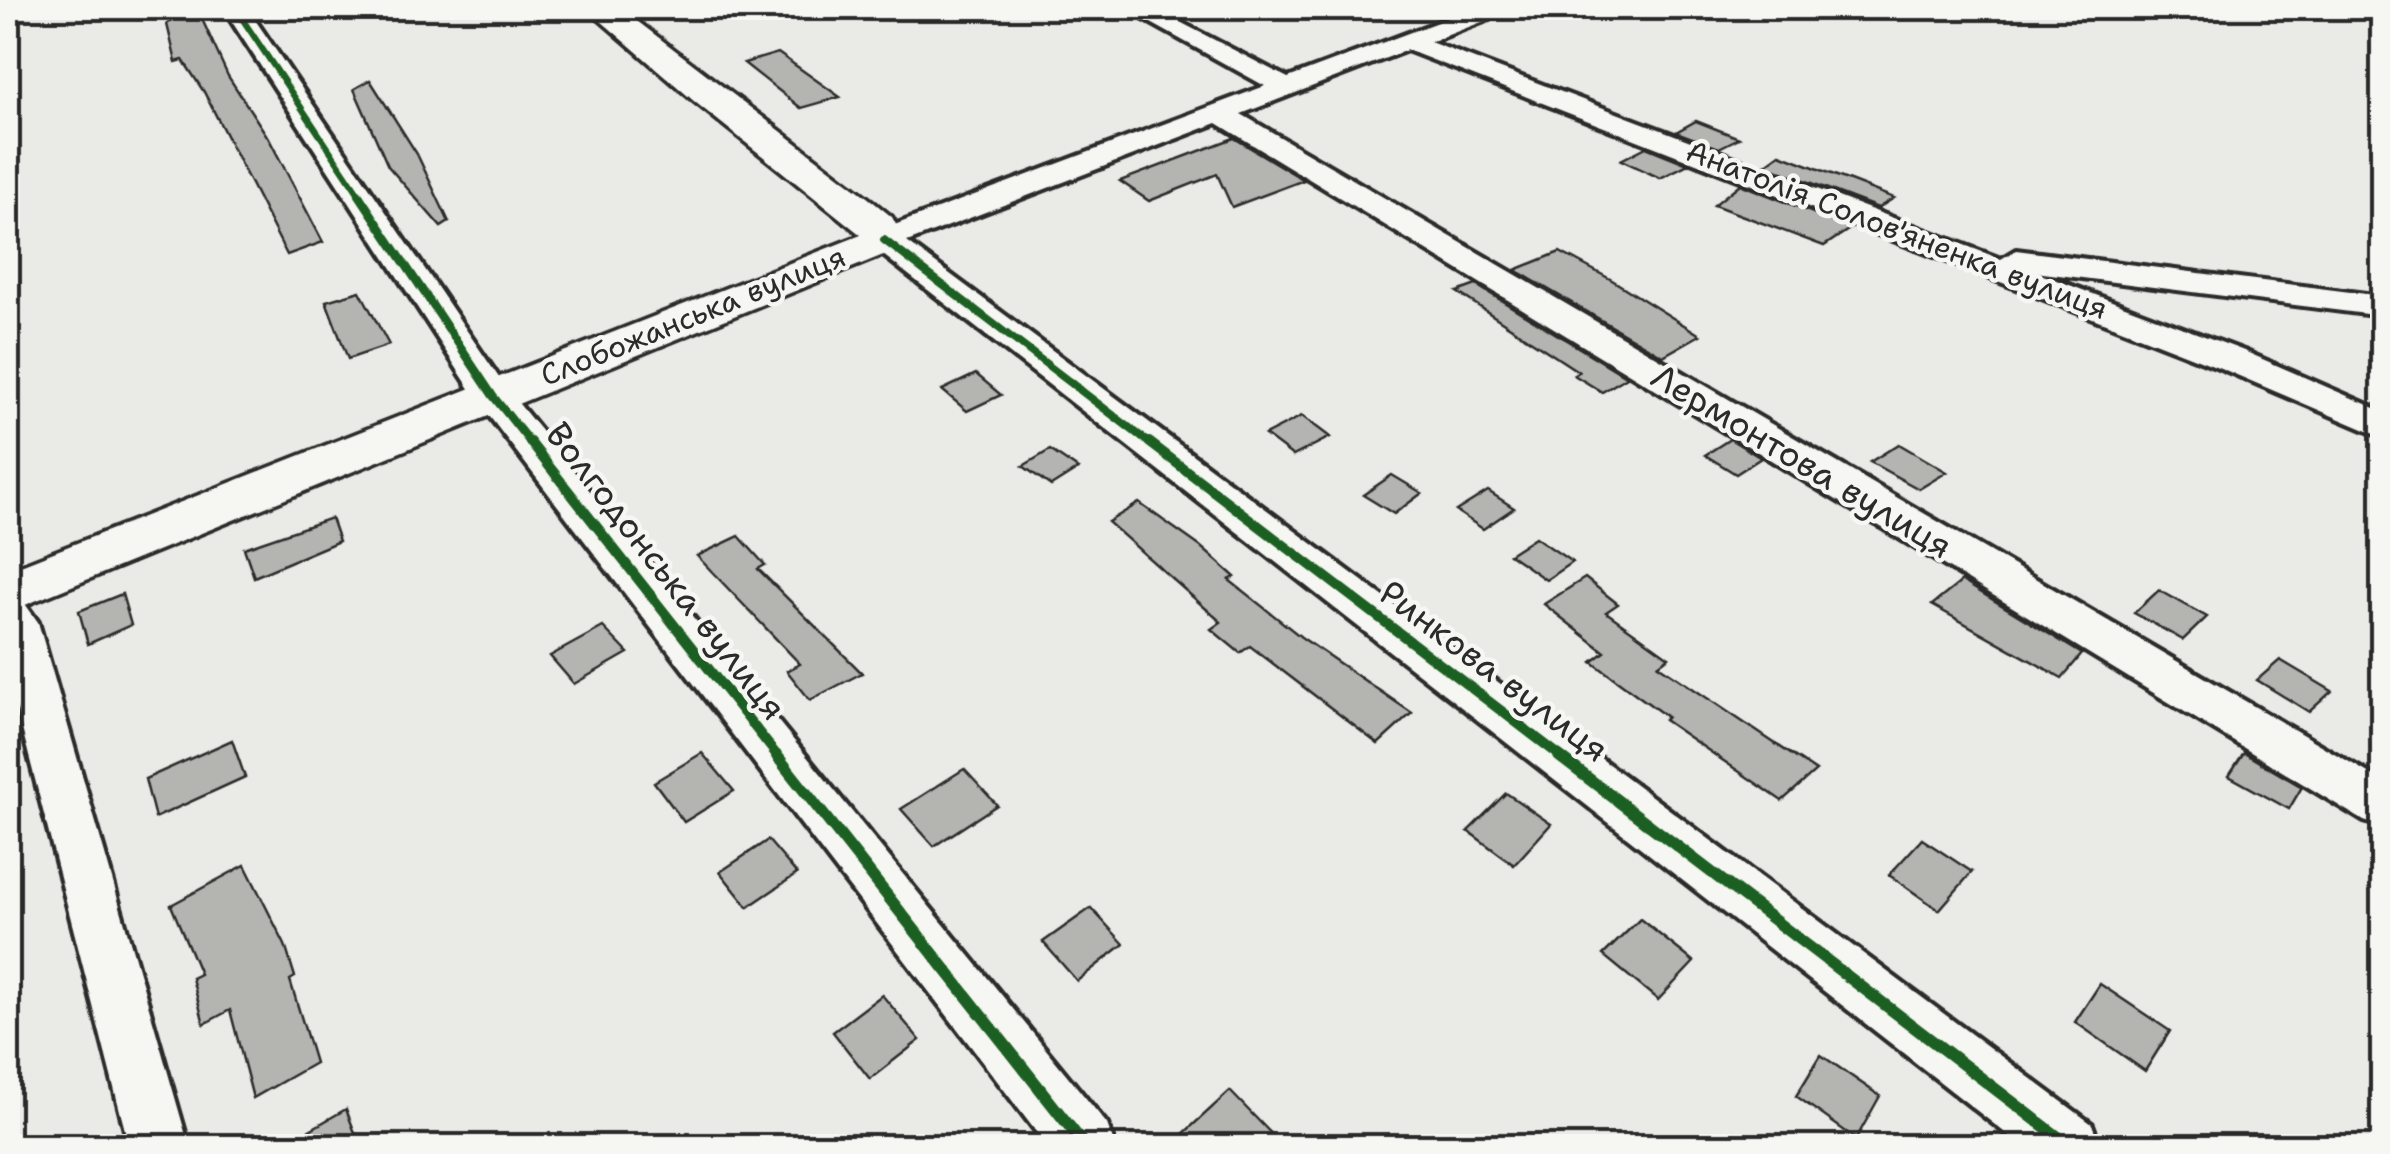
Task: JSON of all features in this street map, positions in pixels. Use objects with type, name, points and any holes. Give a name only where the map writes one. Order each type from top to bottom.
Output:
[{"type":"main road","name":"Ринкова вулиця","points":[[601,8],[707,96],[857,208],[878,226],[884,240]]},
{"type":"main road","name":"Слобожанська вулиця","points":[[8,592],[884,240]]},
{"type":"street","name":"Волгодонська вулиця","points":[[235,8],[492,396],[1085,1146]]},
{"type":"street","points":[[1136,8],[1290,89]]},
{"type":"street","name":"Слобожанська вулиця","points":[[884,240],[1222,116],[1490,8]]},
{"type":"street","name":"Анатолія Солов'яненка вулиця","points":[[1408,42],[2231,359],[2382,426]]},
{"type":"street","name":"Лермонтова вулиця","points":[[1222,116],[2382,806]]},
{"type":"street","name":"Ринкова вулиця","points":[[884,240],[2070,1146]]},
{"type":"street","points":[[1948,251],[2382,306]]},
{"type":"street","points":[[8,612],[16,622],[159,1146]]},
{"type":"building","points":[[191,8],[201,17],[228,76],[269,139],[323,242],[287,255],[204,92],[183,60],[176,62],[167,24]]},
{"type":"building","points":[[778,53],[840,97],[801,108],[744,63]]},
{"type":"building","points":[[370,80],[417,154],[449,222],[441,227],[388,166],[354,89]]},
{"type":"building","points":[[1696,121],[1739,138],[1719,148],[1676,132]]},
{"type":"building","points":[[1234,138],[1304,180],[1232,207],[1217,174],[1149,201],[1120,181]]},
{"type":"building","points":[[1646,147],[1688,164],[1660,178],[1621,160]]},
{"type":"building","points":[[1780,154],[1894,198],[1878,208],[1765,165]]},
{"type":"building","points":[[1740,184],[1851,228],[1824,246],[1714,205]]},
{"type":"building","points":[[1560,252],[1700,335],[1663,356],[1515,270]]},
{"type":"building","points":[[1476,285],[1627,377],[1602,392],[1574,375],[1579,372],[1457,292]]},
{"type":"building","points":[[360,291],[389,345],[348,359],[326,301]]},
{"type":"building","points":[[976,374],[1001,395],[967,411],[942,390]]},
{"type":"building","points":[[1302,416],[1330,437],[1293,456],[1265,435]]},
{"type":"building","points":[[1730,439],[1761,458],[1736,474],[1705,455]]},
{"type":"building","points":[[1899,444],[1947,472],[1919,489],[1870,462]]},
{"type":"building","points":[[1050,450],[1078,469],[1051,486],[1023,466]]},
{"type":"building","points":[[1392,475],[1422,493],[1394,514],[1363,495]]},
{"type":"building","points":[[1488,491],[1514,508],[1483,529],[1456,511]]},
{"type":"building","points":[[1139,503],[1201,547],[1235,577],[1229,580],[1301,637],[1412,713],[1378,744],[1250,646],[1240,653],[1211,629],[1221,622],[1108,522]]},
{"type":"building","points":[[331,518],[339,541],[254,577],[244,548]]},
{"type":"building","points":[[739,536],[765,565],[758,569],[862,673],[810,700],[787,671],[800,664],[697,556]]},
{"type":"building","points":[[1535,537],[1572,562],[1546,580],[1509,554]]},
{"type":"building","points":[[1585,578],[1618,604],[1606,612],[1669,657],[1658,665],[1816,771],[1782,801],[1664,720],[1667,717],[1592,662],[1605,652],[1544,604]]},
{"type":"building","points":[[1962,581],[2082,654],[2062,678],[1932,605]]},
{"type":"building","points":[[2159,590],[2207,617],[2183,640],[2134,613]]},
{"type":"building","points":[[122,594],[131,625],[88,644],[79,611]]},
{"type":"building","points":[[603,627],[628,653],[574,684],[550,656]]},
{"type":"building","points":[[2280,660],[2332,691],[2309,712],[2257,680]]},
{"type":"building","points":[[232,740],[245,777],[155,818],[145,779]]},
{"type":"building","points":[[702,753],[734,791],[684,822],[654,782]]},
{"type":"building","points":[[2244,753],[2302,787],[2289,809],[2229,776]]},
{"type":"building","points":[[964,769],[997,805],[934,846],[901,809]]},
{"type":"building","points":[[1506,793],[1551,824],[1514,865],[1468,831]]},
{"type":"building","points":[[1922,839],[1972,872],[1939,910],[1889,875]]},
{"type":"building","points":[[768,840],[797,874],[748,907],[720,872]]},
{"type":"building","points":[[245,865],[285,945],[295,977],[290,980],[315,1063],[253,1098],[230,1010],[204,1024],[192,978],[200,974],[171,905]]},
{"type":"building","points":[[1091,908],[1124,944],[1077,981],[1043,942]]},
{"type":"building","points":[[1640,919],[1694,962],[1658,1000],[1603,955]]},
{"type":"building","points":[[2100,984],[2170,1031],[2145,1071],[2075,1022]]},
{"type":"building","points":[[882,995],[920,1040],[870,1079],[833,1032]]},
{"type":"building","points":[[1821,1055],[1880,1096],[1856,1139],[1796,1096]]},
{"type":"building","points":[[1230,1091],[1283,1146],[1170,1146]]},
{"type":"building","points":[[346,1109],[360,1146],[282,1146]]},
{"type":"cycle path","points":[[235,8],[493,396],[1085,1146]]},
{"type":"cycle path","points":[[884,240],[2070,1146]]}]
